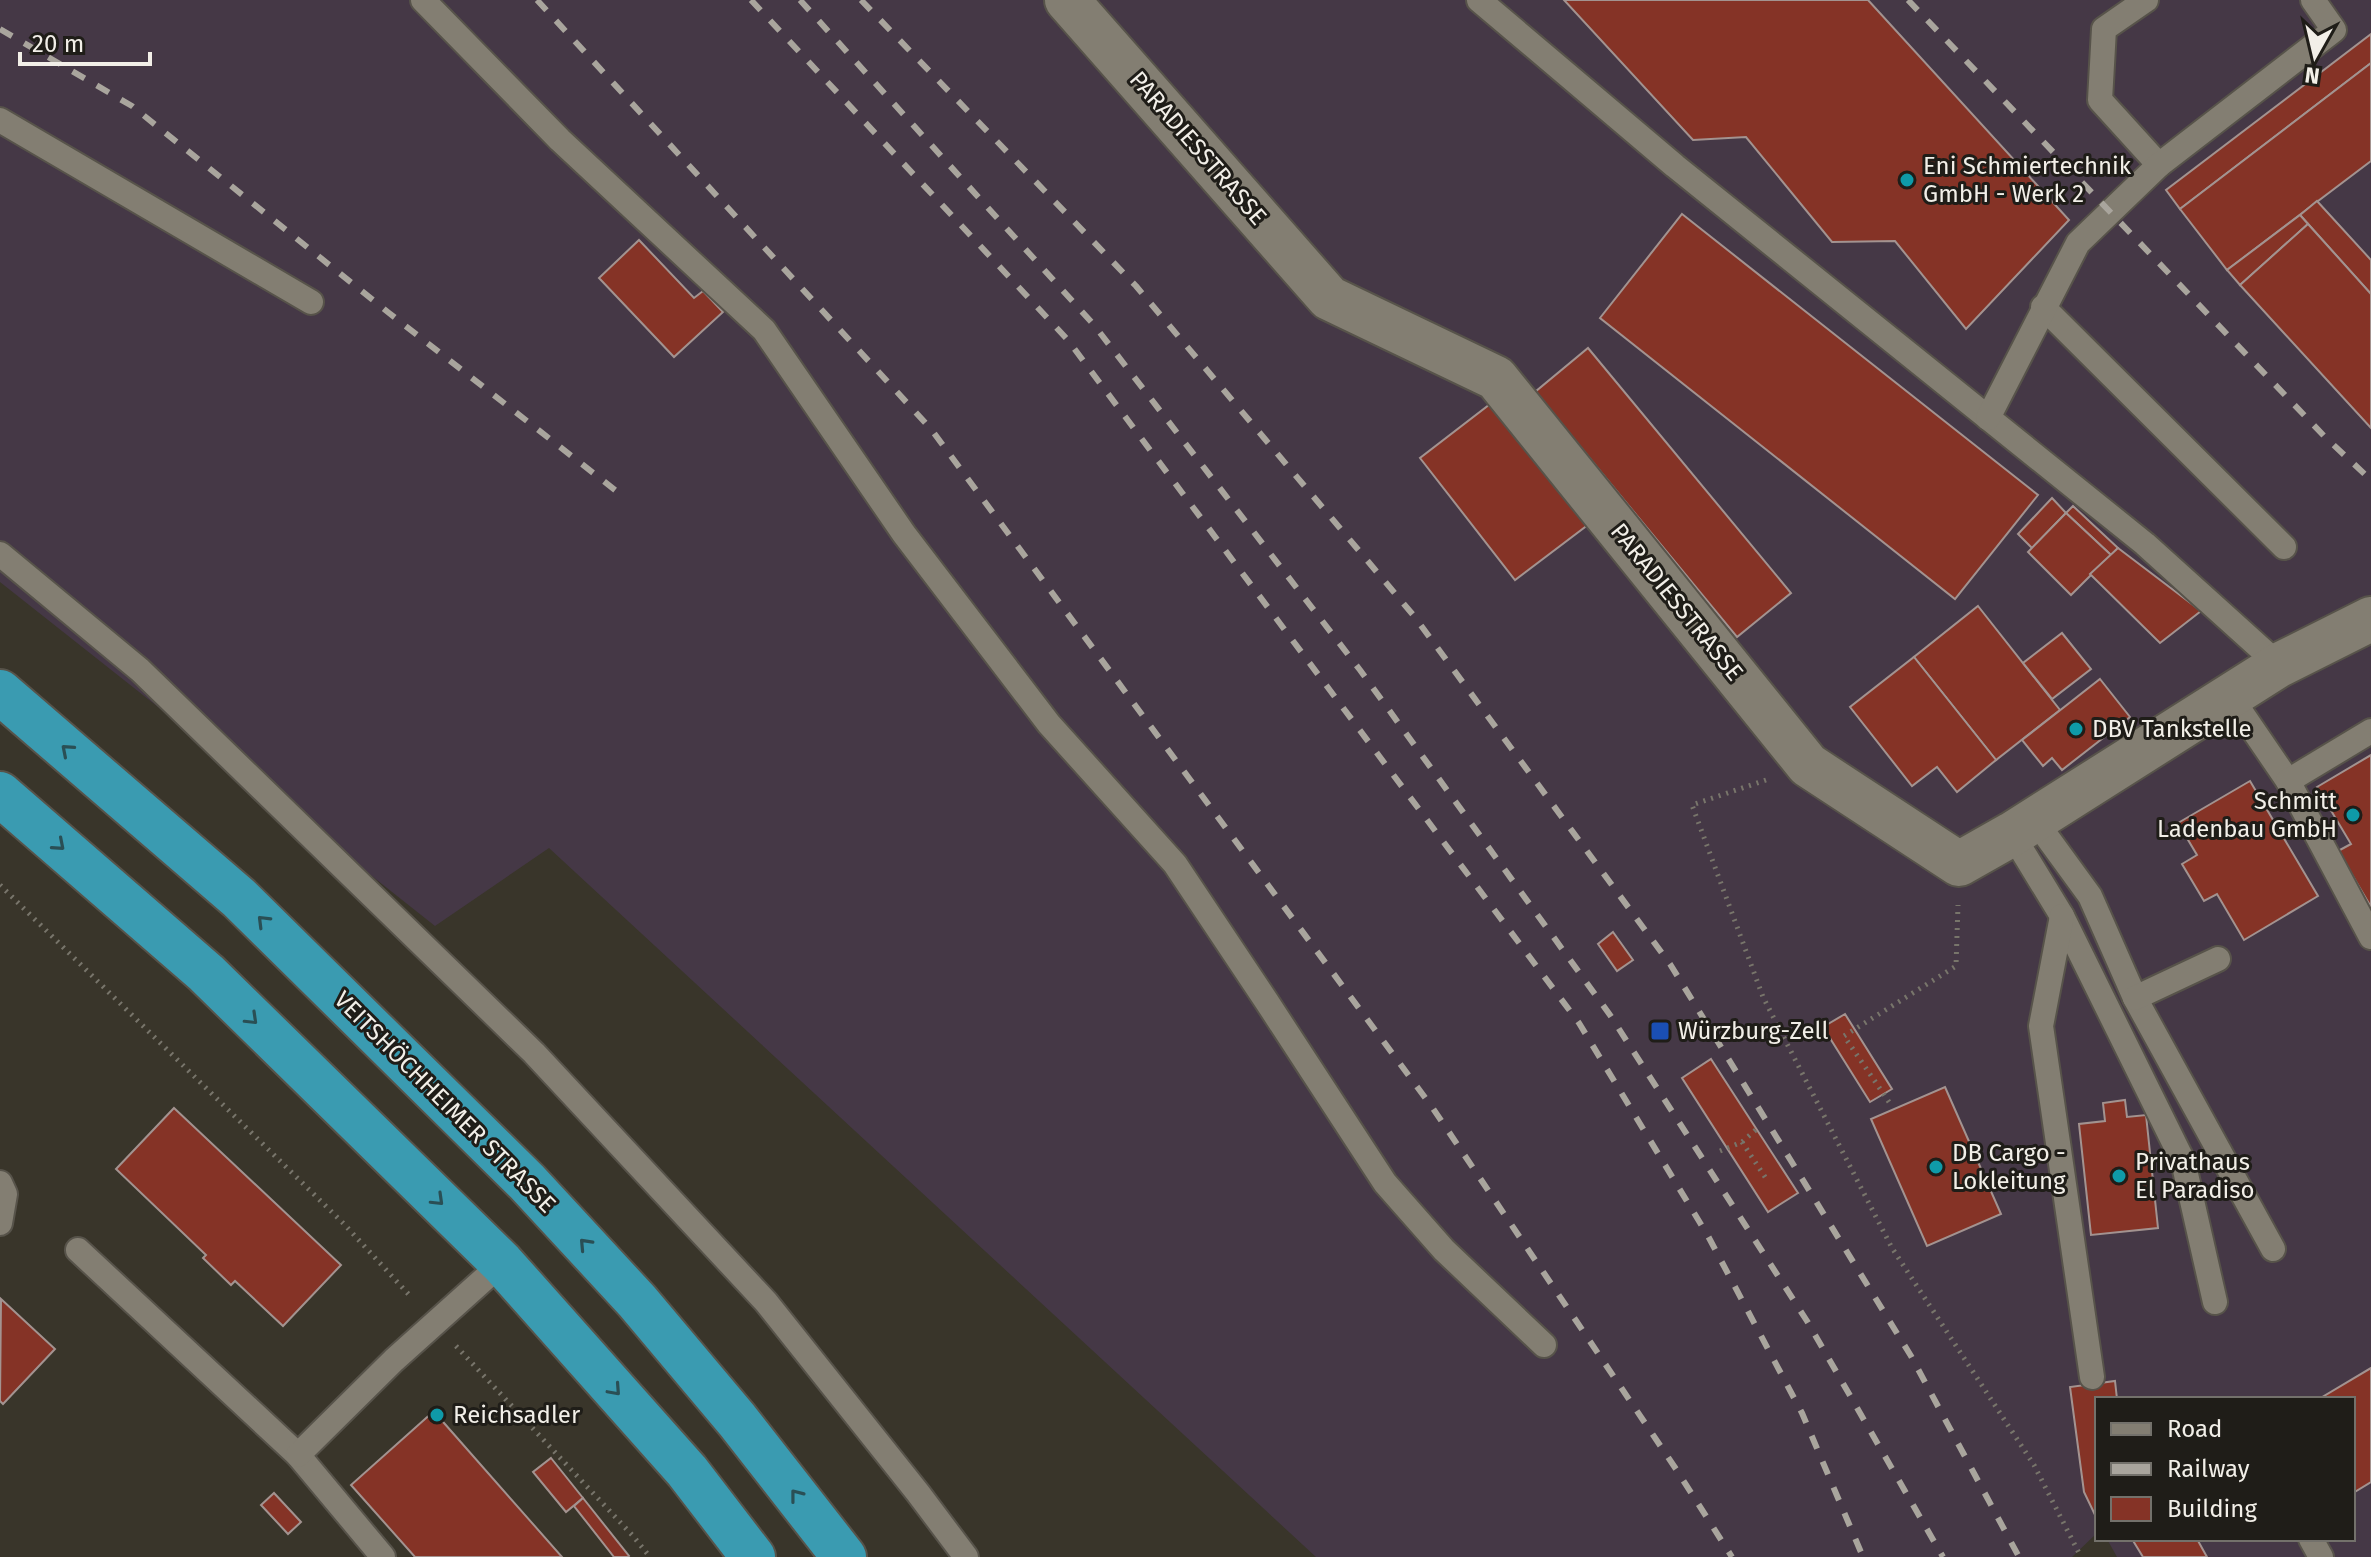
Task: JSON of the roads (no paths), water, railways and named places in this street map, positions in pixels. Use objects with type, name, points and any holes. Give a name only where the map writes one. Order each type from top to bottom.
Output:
[{"type":"highway","name":"VEITSHÖCHHEIMER STRASSE","points":[[0,692],[239,898],[527,1182],[647,1313],[737,1420],[844,1557]]},
{"type":"highway","points":[[0,794],[206,973],[502,1263],[687,1471],[753,1557]]},
{"type":"street","name":"PARADIESSTRASSE","points":[[1067,0],[1329,298],[1496,378],[1808,765],[1959,864],[2023,827]]},
{"type":"street","points":[[2023,827],[2279,665],[2371,619]]},
{"type":"lane","points":[[423,0],[560,140],[764,330],[904,534],[1049,724],[1175,864],[1385,1183],[1444,1250],[1544,1345]]},
{"type":"lane","points":[[1479,0],[1675,166],[2145,544],[2279,665]]},
{"type":"lane","points":[[2146,0],[2104,29],[2100,100],[2159,165]]},
{"type":"lane","points":[[1988,418],[2078,243],[2159,165],[2334,30],[2313,0]]},
{"type":"lane","points":[[0,120],[311,302]]},
{"type":"lane","points":[[2043,307],[2284,547]]},
{"type":"lane","points":[[0,554],[140,670],[534,1053],[766,1302],[966,1557]]},
{"type":"lane","points":[[2230,696],[2288,781],[2371,937]]},
{"type":"lane","points":[[2288,781],[2371,731]]},
{"type":"lane","points":[[2023,827],[2062,916],[2183,1161],[2215,1302]]},
{"type":"lane","points":[[2023,827],[2090,896],[2135,998],[2273,1249]]},
{"type":"lane","points":[[2062,916],[2041,1026],[2092,1377]]},
{"type":"lane","points":[[2135,998],[2218,959]]},
{"type":"lane","points":[[0,1183],[5,1194],[0,1223]]},
{"type":"lane","points":[[78,1250],[298,1455],[383,1557]]},
{"type":"lane","points":[[298,1455],[434,1322],[502,1263]]},
{"type":"railway","points":[[537,0],[931,429],[1432,1107],[1732,1557]]},
{"type":"railway","points":[[751,0],[1067,339],[1579,1023],[1708,1236],[1802,1413],[1863,1557]]},
{"type":"railway","points":[[800,0],[1094,325],[1360,670],[1610,1015],[1807,1321],[1943,1557]]},
{"type":"railway","points":[[861,0],[1136,286],[1414,616],[1670,964],[1911,1356],[2019,1557]]},
{"type":"railway","points":[[1908,0],[2325,437],[2371,480]]},
{"type":"railway","points":[[0,29],[132,106],[624,497]]},
{"type":"place","name":"Eni Schmiertechnik GmbH - Werk 2","points":[[1907,180]]},
{"type":"place","name":"DBV Tankstelle","points":[[2076,729]]},
{"type":"place","name":"Schmitt Ladenbau GmbH","points":[[2353,815]]},
{"type":"place","name":"Würzburg-Zell","points":[[1660,1031]]},
{"type":"place","name":"DB Cargo - Lokleitung","points":[[1936,1167]]},
{"type":"place","name":"Privathaus El Paradiso","points":[[2119,1176]]},
{"type":"place","name":"Reichsadler","points":[[437,1415]]}]
